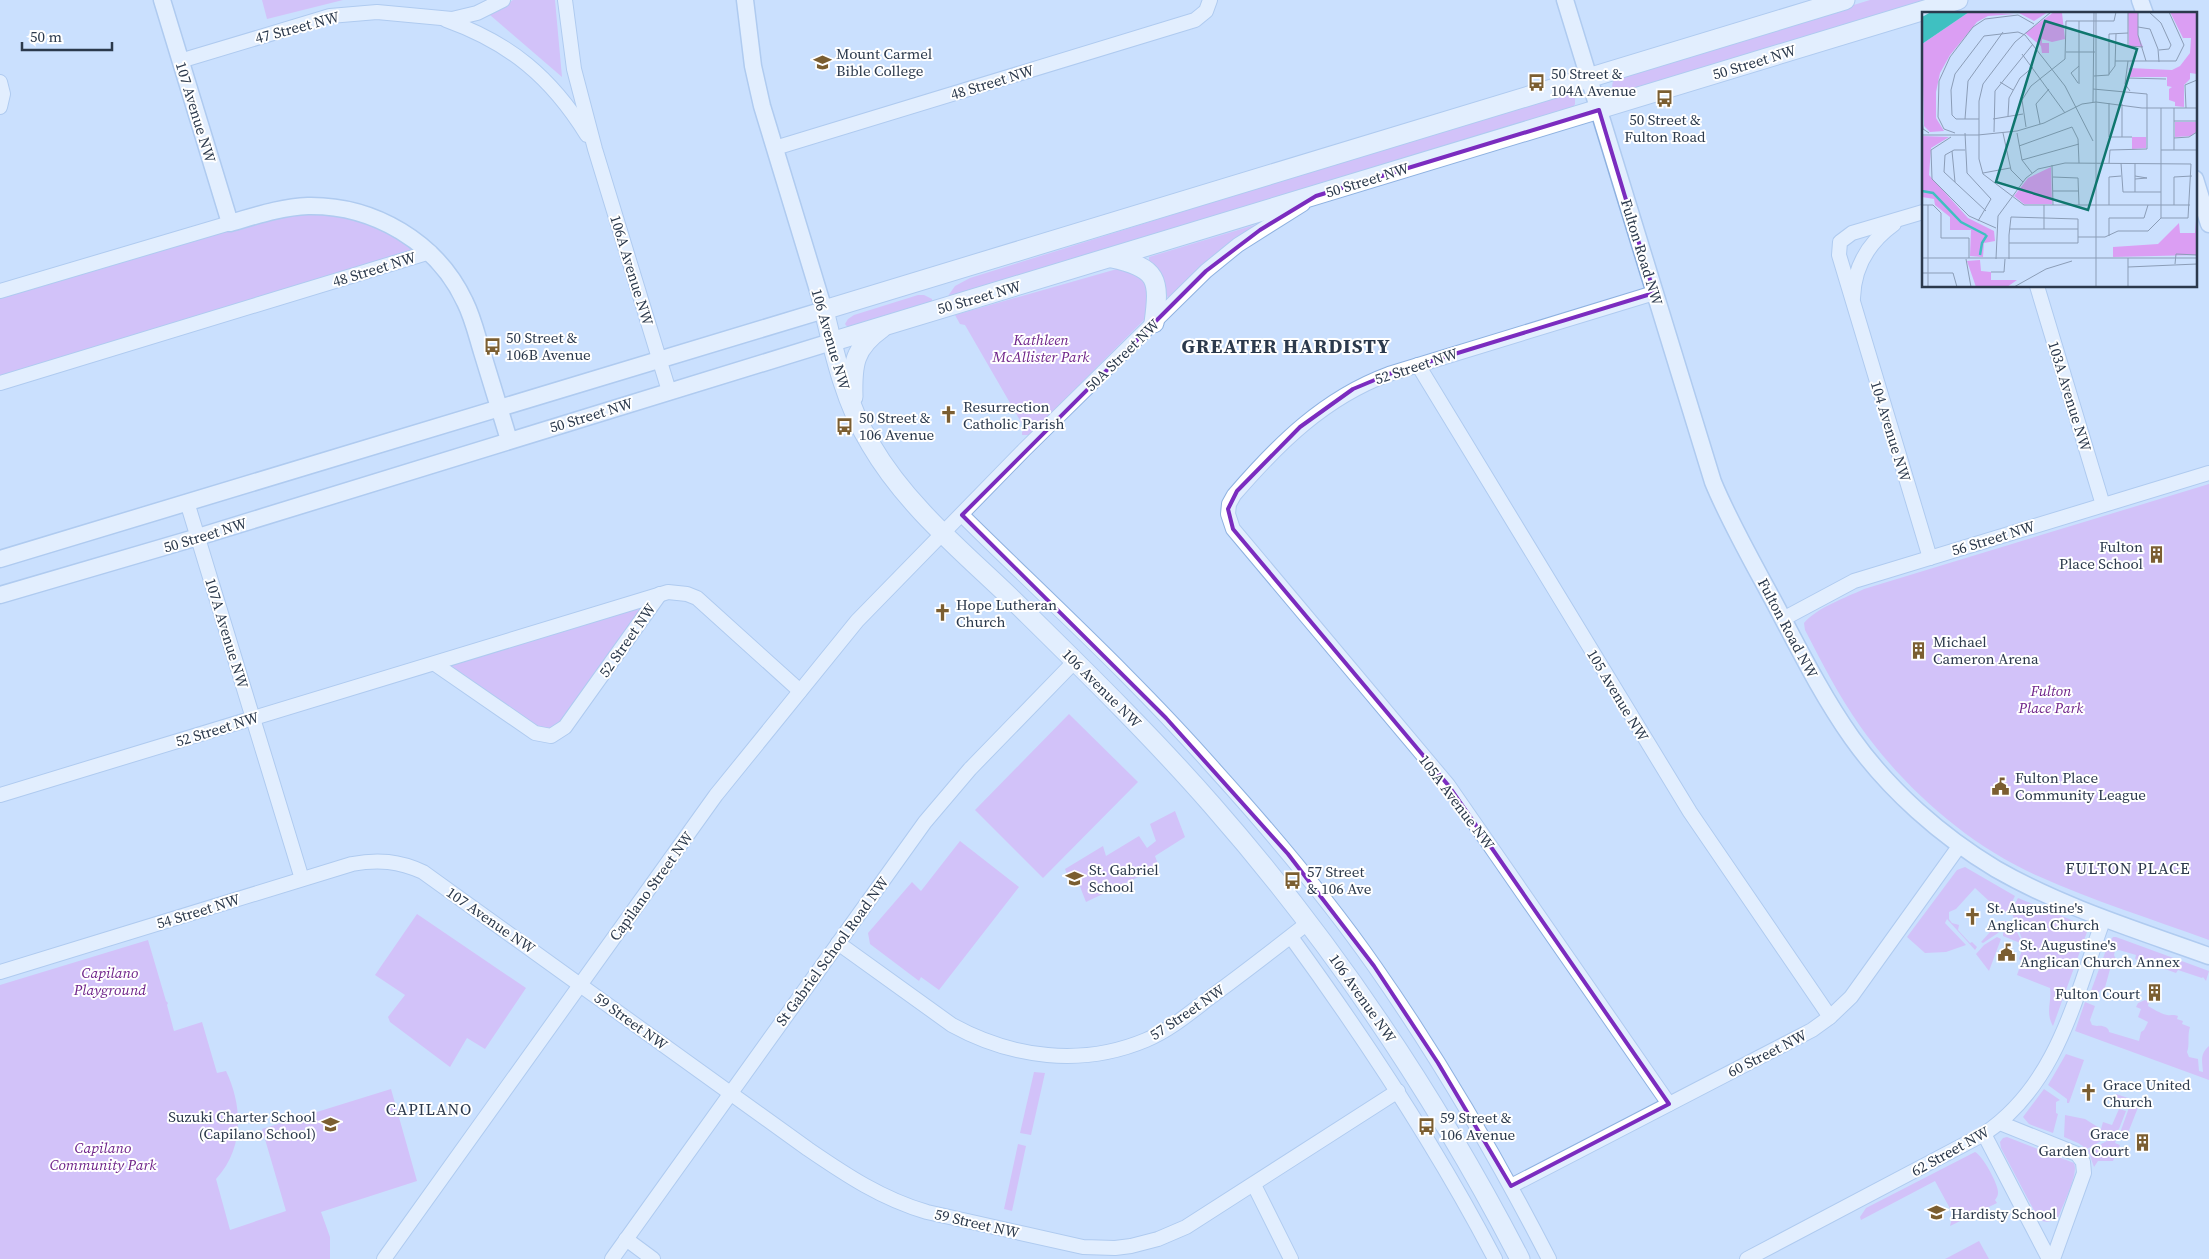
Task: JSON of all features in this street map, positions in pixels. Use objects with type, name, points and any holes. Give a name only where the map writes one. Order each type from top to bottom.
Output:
[{"type":"main road","name":"50 Street NW","points":[[824,310],[1845,0]]},
{"type":"main road","name":"50 Street NW","points":[[831,342],[1958,0]]},
{"type":"main road","points":[[1111,258],[1132,262],[1146,269],[1153,278],[1158,294],[1154,323]]},
{"type":"main road","name":"106 Avenue NW","points":[[824,310],[831,342],[854,413],[871,446],[896,482],[943,533],[1076,661],[1144,730],[1279,884],[1363,997],[1416,1076],[1486,1194],[1520,1259]]},
{"type":"main road","points":[[854,413],[852,379],[856,356],[866,340],[887,324]]},
{"type":"street","name":"107 Avenue NW","points":[[162,0],[230,223]]},
{"type":"street","name":"47 Street NW","points":[[180,61],[318,19],[398,6],[444,19],[477,13],[503,0]]},
{"type":"street","name":"106A Avenue NW","points":[[565,0],[574,69],[595,148],[670,391]]},
{"type":"street","name":"106 Avenue NW","points":[[745,0],[753,66],[762,106],[824,310]]},
{"type":"street","name":"Fulton Road NW","points":[[1565,0],[1713,482],[1727,513],[1828,701],[1866,757],[1904,798],[1960,845],[2017,881],[2104,918],[2209,956]]},
{"type":"street","name":"48 Street NW","points":[[774,148],[1195,20],[1208,5]]},
{"type":"street","name":"106A Avenue NW","points":[[444,19],[496,41],[537,72],[563,100],[595,148]]},
{"type":"street","points":[[0,82],[3,94],[0,107]]},
{"type":"street","points":[[2196,182],[2209,224]]},
{"type":"street","name":"50A Street NW","points":[[943,533],[1024,450],[1206,271],[1238,245],[1316,196]]},
{"type":"street","name":"48 Street NW","points":[[0,291],[266,212],[307,206],[339,208],[387,223],[416,240],[430,252]]},
{"type":"street","points":[[1905,217],[1922,212]]},
{"type":"street","name":"104 Avenue NW","points":[[1905,217],[1852,233],[1840,242],[1838,248],[1852,304],[1930,558]]},
{"type":"street","name":"104 Avenue NW","points":[[1852,304],[1856,275],[1864,255],[1884,231],[1905,217]]},
{"type":"street","name":"48 Street NW","points":[[0,383],[430,252]]},
{"type":"street","points":[[430,252],[451,276],[466,303],[508,440]]},
{"type":"street","name":"103A Avenue NW","points":[[2038,288],[2104,505]]},
{"type":"street","name":"52 Street NW","points":[[1228,514],[1229,504],[1234,495],[1317,412],[1364,384],[1418,365],[1654,293]]},
{"type":"street","name":"50 Street NW","points":[[0,559],[824,310]]},
{"type":"street","name":"50 Street NW","points":[[0,596],[831,342]]},
{"type":"street","name":"105 Avenue NW","points":[[1418,365],[1690,812],[1830,1017]]},
{"type":"street","name":"56 Street NW","points":[[1783,619],[1849,584],[2209,473]]},
{"type":"street","name":"107A Avenue NW","points":[[187,502],[302,879]]},
{"type":"street","name":"105A Avenue NW","points":[[1228,514],[1233,529],[1448,785],[1669,1104]]},
{"type":"street","name":"106 Avenue NW","points":[[962,515],[1166,718],[1215,769],[1288,854],[1347,929],[1400,1004],[1468,1111],[1511,1186],[1549,1259]]},
{"type":"street","name":"Capilano Street NW","points":[[384,1259],[721,788],[863,614],[943,533]]},
{"type":"street","points":[[660,594],[682,592],[697,598],[800,691]]},
{"type":"street","name":"52 Street NW","points":[[435,664],[535,733],[551,736],[566,727],[660,594]]},
{"type":"street","name":"52 Street NW","points":[[0,795],[660,594]]},
{"type":"street","name":"St Gabriel School Road NW","points":[[612,1259],[943,799],[1076,661]]},
{"type":"street","name":"60 Street NW","points":[[1511,1186],[1812,1030],[1830,1017],[1851,997],[1960,845]]},
{"type":"street","name":"54 Street NW","points":[[0,972],[352,864],[374,860],[398,862]]},
{"type":"street","name":"107 Avenue NW","points":[[398,862],[423,872],[581,984]]},
{"type":"street","name":"62 Street NW","points":[[1747,1259],[1984,1134],[2000,1123],[2032,1089],[2050,1063],[2104,918]]},
{"type":"street","name":"57 Street NW","points":[[838,943],[945,1020],[970,1035],[988,1043],[1023,1052],[1061,1056],[1096,1054],[1129,1046],[1160,1033],[1309,922]]},
{"type":"street","name":"106 Avenue NW","points":[[1291,937],[1398,1090],[1471,1213],[1495,1259]]},
{"type":"street","name":"59 Street NW","points":[[581,984],[730,1093],[848,1176],[873,1191],[903,1205],[1065,1244],[1115,1248],[1158,1239],[1192,1224],[1398,1090]]},
{"type":"street","points":[[2000,1123],[2077,1154],[2083,1162],[2084,1173],[2053,1259]]},
{"type":"street","points":[[1984,1134],[2049,1259]]},
{"type":"street","points":[[1254,1185],[1291,1259]]},
{"type":"street","points":[[626,1239],[653,1259]]},
{"type":"highlighted area","points":[[1599,110],[1654,293],[1389,374],[1353,389],[1300,427],[1237,491],[1228,509],[1233,529],[1448,785],[1669,1104],[1511,1186],[1438,1063],[1374,966],[1288,854],[1166,718],[962,515],[1206,271],[1260,230],[1316,196]]},
{"type":"green space","points":[[262,0],[343,0],[267,19]]},
{"type":"green space","points":[[513,0],[555,0],[562,77],[490,15]]},
{"type":"green space","points":[[1870,0],[1934,0],[1618,94],[1612,86],[1613,81],[1617,77]]},
{"type":"green space","points":[[1570,92],[1575,98],[1572,110],[950,298],[948,296],[955,286],[970,278]]},
{"type":"green space","points":[[339,208],[430,252],[0,383],[0,291],[266,213]]},
{"type":"green space","points":[[1261,223],[1168,299],[1162,274],[1149,261],[1149,257]]},
{"type":"green space","name":"Kathleen McAllister Park","points":[[1124,267],[1148,282],[1150,311],[1143,321],[1029,435],[1022,435],[1025,429],[965,325],[960,324],[955,315]]},
{"type":"green space","points":[[918,295],[924,295],[932,299],[932,303],[849,329],[845,324],[854,315]]},
{"type":"green space","name":"Fulton Place Park","points":[[2209,484],[2209,940],[2101,902],[2038,876],[1987,848],[1939,813],[1917,793],[1877,749],[1852,715],[1824,667],[1805,630],[1804,623],[1824,608],[1864,589]]},
{"type":"green space","points":[[660,594],[551,736],[435,664]]},
{"type":"green space","points":[[1069,714],[1138,782],[1043,878],[975,810]]},
{"type":"green space","points":[[1175,811],[1185,837],[1155,856],[1159,867],[1086,902],[1077,879],[1071,883],[1065,869],[1103,846],[1106,856],[1139,836],[1147,848],[1156,841],[1150,824]]},
{"type":"green space","points":[[960,841],[1019,887],[939,990],[921,977],[919,981],[870,944],[868,933],[912,882],[921,891]]},
{"type":"green space","points":[[1965,867],[2015,896],[2007,912],[2001,912],[1975,888],[1956,909],[1949,912],[1949,919],[1952,923],[1959,925],[1958,930],[1970,943],[1972,942],[1977,947],[1975,950],[1947,919],[1945,923],[1966,945],[1946,952],[1925,953],[1907,937],[1957,870]]},
{"type":"green space","points":[[2018,898],[2081,924],[2087,932],[2053,1026],[2049,1016],[2050,988],[2017,975],[2022,961],[2019,959],[2024,944],[2011,911]]},
{"type":"green space","points":[[417,914],[526,988],[485,1049],[467,1038],[450,1067],[390,1022],[388,1017],[405,995],[375,975]]},
{"type":"green space","points":[[2000,921],[2006,921],[2007,923],[1998,933],[1983,943],[1981,942]]},
{"type":"green space","points":[[2013,924],[2021,940],[2020,943],[2003,936],[2003,933]]},
{"type":"green space","points":[[1997,937],[2001,939],[1989,971],[1976,954],[1984,945]]},
{"type":"green space","points":[[2113,937],[2209,971],[2206,981],[2203,977],[2178,970],[2176,973],[2151,964],[2152,961],[2144,959],[2142,962],[2135,959],[2136,955],[2119,950],[2115,951],[2116,959],[2115,962],[2112,962],[2104,991],[2100,990],[2098,996],[2093,996],[2091,1001],[2088,999],[2109,942]]},
{"type":"green space","name":"Capilano Community Park","points":[[148,940],[168,1003],[174,1031],[202,1022],[217,1073],[226,1071],[236,1099],[238,1127],[236,1141],[232,1155],[216,1179],[230,1230],[286,1211],[262,1129],[391,1089],[417,1181],[321,1212],[330,1237],[330,1259],[0,1259],[0,985]]},
{"type":"green space","points":[[2145,1000],[2149,1002],[2148,1006],[2164,1014],[2178,1016],[2177,1019],[2183,1021],[2182,1024],[2190,1027],[2187,1052],[2189,1057],[2198,1059],[2199,1071],[2203,1072],[2203,1055],[2209,1046],[2209,1080],[2075,1031],[2085,1002],[2095,1006],[2090,1020],[2092,1025],[2105,1027],[2109,1032],[2139,1041],[2141,1032],[2148,1022],[2138,1017],[2141,1009],[2136,1007],[2138,1003]]},
{"type":"green space","points":[[2066,1054],[2084,1060],[2069,1103],[2067,1103],[2067,1099],[2048,1085]]},
{"type":"green space","points":[[1034,1072],[1045,1073],[1031,1135],[1020,1133]]},
{"type":"green space","points":[[2044,1089],[2060,1100],[2056,1102],[2056,1113],[2058,1114],[2053,1133],[2029,1124],[2023,1117]]},
{"type":"green space","points":[[2116,1094],[2131,1099],[2127,1109],[2113,1103]]},
{"type":"green space","points":[[2131,1102],[2139,1105],[2126,1138],[2120,1133]]},
{"type":"green space","points":[[2119,1109],[2126,1111],[2119,1129],[2087,1149],[2064,1137],[2065,1115],[2085,1119],[2101,1129],[2103,1122],[2112,1125]]},
{"type":"green space","points":[[2007,1137],[2074,1163],[2075,1168],[2070,1189],[2059,1216],[2054,1220],[2047,1222],[2039,1220],[2001,1148],[2000,1142],[2003,1138]]},
{"type":"green space","points":[[2115,1137],[2117,1138],[2115,1143],[2120,1145],[2113,1161],[2098,1161],[2094,1167],[2088,1150],[2099,1145],[2100,1152],[2097,1155],[2102,1157],[2101,1144]]},
{"type":"green space","points":[[1018,1144],[1026,1146],[1012,1211],[1004,1209]]},
{"type":"green space","points":[[1975,1152],[1993,1176],[1998,1192],[1995,1200],[1997,1203],[1950,1226],[1953,1214],[1935,1181],[1861,1220],[1860,1217],[1866,1208]]},
{"type":"green space","points":[[1979,1241],[1989,1259],[1945,1259],[1947,1258]]},
{"type":"place","name":"Mount Carmel Bible College","points":[[822,62]]},
{"type":"place","name":"50 Street & 104A Avenue","points":[[1537,82]]},
{"type":"place","name":"50 Street & Fulton Road","points":[[1665,98]]},
{"type":"place","name":"50 Street & 106B Avenue","points":[[492,346]]},
{"type":"place","name":"Resurrection Catholic Parish","points":[[949,415]]},
{"type":"place","name":"50 Street & 106 Avenue","points":[[845,426]]},
{"type":"place","name":"Fulton Place School","points":[[2157,555]]},
{"type":"place","name":"Hope Lutheran Church","points":[[942,613]]},
{"type":"place","name":"Michael Cameron Arena","points":[[1919,650]]},
{"type":"place","name":"Fulton Place Community League","points":[[2001,786]]},
{"type":"place","name":"St. Gabriel School","points":[[1075,878]]},
{"type":"place","name":"57 Street & 106 Ave","points":[[1293,880]]},
{"type":"place","name":"St. Augustine's Anglican Church","points":[[1973,916]]},
{"type":"place","name":"St. Augustine's Anglican Church Annex","points":[[2006,953]]},
{"type":"place","name":"Fulton Court","points":[[2154,993]]},
{"type":"place","name":"Grace United Church","points":[[2089,1093]]},
{"type":"place","name":"Suzuki Charter School (Capilano School)","points":[[330,1125]]},
{"type":"place","name":"59 Street & 106 Avenue","points":[[1426,1126]]},
{"type":"place","name":"Grace Garden Court","points":[[2143,1142]]},
{"type":"place","name":"Hardisty School","points":[[1937,1213]]},
{"type":"district","name":"GREATER HARDISTY","points":[[1286,346]]},
{"type":"district","name":"FULTON PLACE","points":[[2128,868]]},
{"type":"district","name":"CAPILANO","points":[[429,1109]]},
{"type":"park label","name":"Capilano Playground","points":[[110,980]]}]
